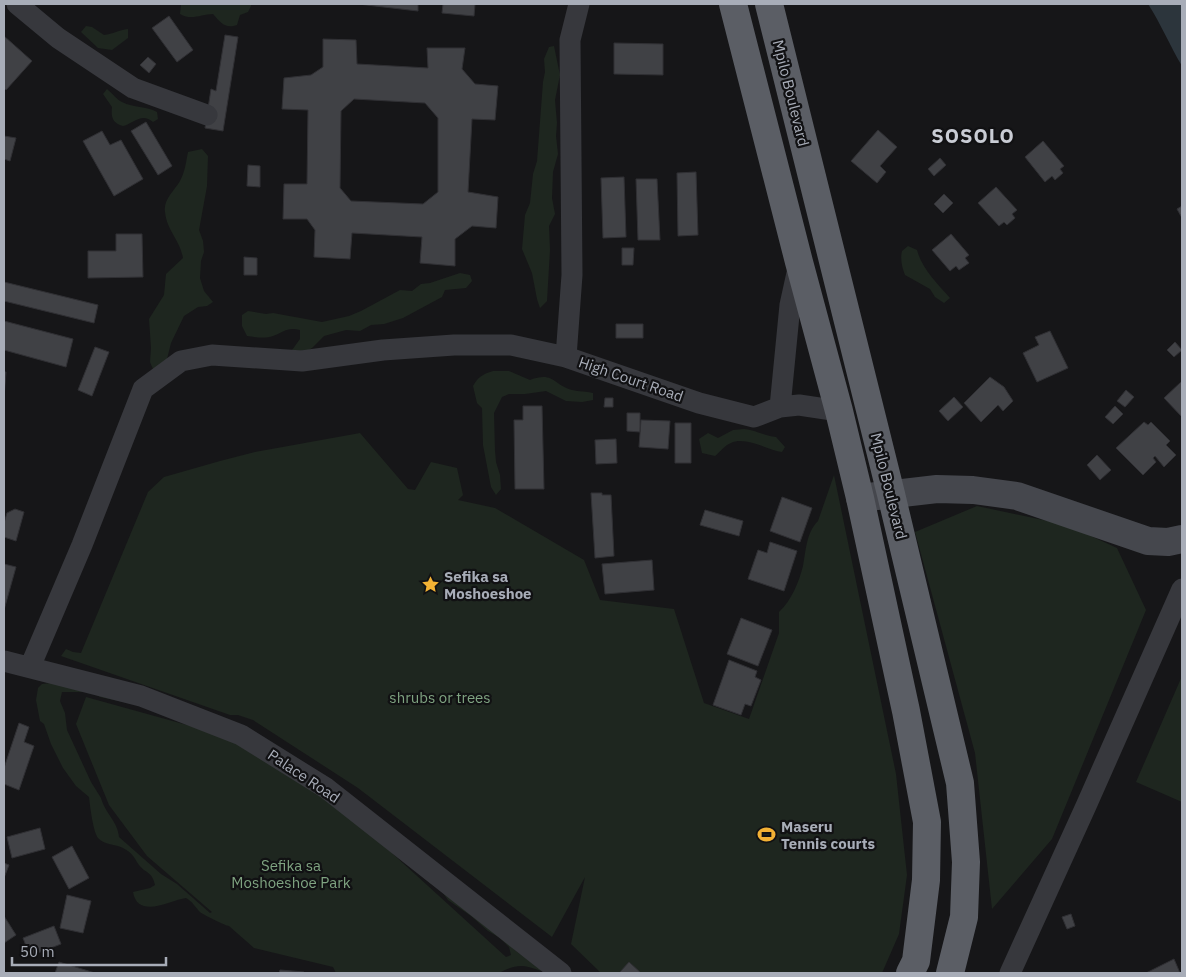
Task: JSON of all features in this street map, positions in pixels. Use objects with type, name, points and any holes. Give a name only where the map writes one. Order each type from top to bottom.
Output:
[{"type":"highway","name":"Mpilo Boulevard","points":[[733,4],[860,498],[904,701],[927,822],[926,880],[916,962],[910,973]]},
{"type":"highway","name":"Mpilo Boulevard","points":[[769,4],[891,494],[960,783],[966,862],[964,918],[950,973]]},
{"type":"main road","points":[[860,498],[937,489],[973,490],[1018,496],[1148,541],[1168,542],[1182,540]]},
{"type":"street","points":[[17,4],[58,38],[133,88],[207,115]]},
{"type":"street","name":"High Court Road","points":[[579,4],[570,40],[572,275],[566,357],[699,403],[754,417],[780,407],[798,405],[839,411]]},
{"type":"street","points":[[780,407],[790,306],[799,262]]},
{"type":"street","points":[[30,668],[82,546],[143,389],[181,361],[212,355],[302,361],[383,350],[454,345],[511,345],[566,357]]},
{"type":"street","points":[[1010,973],[1182,589]]},
{"type":"street","name":"Palace Road","points":[[4,661],[141,696],[241,735],[326,788],[561,973]]},
{"type":"green space","points":[[181,4],[251,4],[251,6],[248,12],[240,15],[237,25],[226,26],[213,14],[193,17],[184,16],[180,14]]},
{"type":"green space","points":[[86,26],[92,27],[104,35],[128,29],[128,38],[112,50],[98,48],[81,32]]},
{"type":"green space","points":[[554,46],[560,75],[555,100],[558,154],[553,172],[552,198],[555,214],[549,226],[550,250],[547,301],[540,308],[532,273],[522,249],[525,215],[530,203],[533,174],[537,161],[545,72],[544,59],[549,47]]},
{"type":"green space","points":[[107,89],[122,102],[157,112],[158,119],[153,122],[142,118],[123,126],[116,123],[112,117],[112,107],[103,94]]},
{"type":"green space","points":[[202,149],[208,156],[207,186],[199,230],[204,252],[201,261],[200,278],[204,291],[213,302],[207,306],[198,307],[184,316],[171,343],[165,367],[156,376],[150,362],[149,319],[164,295],[166,274],[183,258],[166,219],[165,208],[170,196],[182,178],[188,152]]},
{"type":"green space","points":[[908,246],[917,250],[926,270],[950,298],[944,303],[935,297],[930,289],[905,275],[901,254]]},
{"type":"green space","points":[[460,273],[470,275],[472,281],[466,288],[445,290],[442,297],[403,318],[384,324],[371,325],[360,331],[346,330],[324,336],[312,348],[296,358],[287,357],[300,339],[300,330],[288,330],[270,337],[260,338],[247,336],[242,326],[242,315],[248,311],[266,314],[273,313],[322,322],[349,316],[400,290],[412,291],[421,284]]},
{"type":"green space","points":[[493,371],[509,371],[530,380],[544,377],[549,378],[566,388],[593,393],[593,400],[582,402],[566,401],[546,391],[509,394],[502,397],[494,413],[496,462],[500,475],[501,489],[496,495],[491,487],[483,445],[482,408],[477,403],[473,386],[481,376]]},
{"type":"green space","points":[[744,429],[776,437],[785,447],[782,452],[750,442],[737,441],[727,445],[715,456],[702,453],[699,439],[708,433],[718,438],[733,430]]},
{"type":"green space","name":"shrubs or trees","points":[[360,433],[408,489],[415,490],[431,462],[457,468],[463,495],[458,500],[495,508],[584,560],[600,600],[674,609],[704,703],[749,719],[779,633],[779,612],[791,597],[797,585],[811,531],[818,521],[834,475],[896,774],[907,875],[899,934],[882,973],[601,973],[571,944],[585,877],[552,937],[358,788],[253,720],[238,715],[230,715],[61,656],[66,649],[81,653],[148,492],[164,477],[255,452]]},
{"type":"green space","points":[[977,506],[1067,525],[1117,548],[1146,610],[1052,839],[992,909],[975,753],[915,532]]},
{"type":"green space","points":[[1182,676],[1182,802],[1136,782]]},
{"type":"green space","name":"Sefika sa Moshoeshoe Park","points":[[42,684],[87,685],[104,689],[114,697],[158,704],[183,716],[207,721],[212,727],[208,728],[169,716],[151,708],[100,697],[94,693],[62,692],[60,701],[65,713],[67,730],[91,782],[116,827],[119,837],[210,913],[212,912],[147,856],[109,805],[76,724],[86,697],[241,740],[352,818],[336,804],[340,802],[347,807],[369,828],[385,838],[438,881],[459,901],[507,937],[516,951],[542,966],[541,971],[520,966],[499,973],[336,973],[333,967],[254,948],[229,926],[200,912],[186,898],[156,906],[148,907],[141,905],[136,900],[133,892],[150,888],[155,885],[154,880],[129,852],[103,842],[96,835],[89,797],[76,786],[63,768],[51,744],[44,724],[40,721],[36,700],[38,688]],"holes":[[[360,824],[430,883],[441,890],[448,900],[500,938],[509,947],[511,955],[506,957]]]},
{"type":"shaded area","points":[[1148,4],[1182,4],[1182,66],[1157,19]]},
{"type":"building","points":[[358,4],[418,4],[418,11]]},
{"type":"building","points":[[443,4],[475,4],[474,16],[442,13]]},
{"type":"building","points":[[169,16],[193,50],[177,62],[152,28]]},
{"type":"building","points":[[225,35],[238,37],[223,131],[205,128],[211,89],[216,91]]},
{"type":"building","points":[[4,36],[32,61],[6,90],[4,88]]},
{"type":"building","points":[[323,39],[356,40],[357,64],[428,68],[427,48],[465,48],[462,69],[475,84],[498,86],[495,120],[472,119],[468,192],[498,197],[496,228],[472,226],[455,239],[455,266],[420,263],[422,237],[352,233],[350,259],[314,257],[315,230],[307,219],[283,219],[284,184],[307,184],[308,110],[282,109],[284,78],[311,75],[323,67]],"holes":[[[354,99],[425,103],[438,118],[438,192],[423,204],[351,201],[340,188],[341,111]]]},
{"type":"building","points":[[614,43],[663,44],[663,75],[614,74]]},
{"type":"building","points":[[148,57],[156,64],[149,73],[140,65]]},
{"type":"building","points":[[146,122],[172,166],[158,175],[131,131]]},
{"type":"building","points":[[878,130],[897,147],[880,166],[886,172],[877,183],[851,161]]},
{"type":"building","points":[[102,131],[110,145],[121,140],[143,179],[114,196],[83,141]]},
{"type":"building","points":[[4,136],[16,138],[10,161],[4,159]]},
{"type":"building","points":[[1043,141],[1064,166],[1060,169],[1063,173],[1055,180],[1052,176],[1045,182],[1025,157]]},
{"type":"building","points":[[940,158],[946,165],[934,176],[928,169]]},
{"type":"building","points":[[248,165],[260,166],[260,187],[247,186]]},
{"type":"building","points":[[696,172],[698,235],[678,236],[677,173]]},
{"type":"building","points":[[624,177],[626,237],[603,238],[601,178]]},
{"type":"building","points":[[636,179],[657,179],[660,240],[638,240]]},
{"type":"building","points":[[996,187],[1017,210],[1012,214],[1015,218],[1007,225],[1004,222],[999,226],[978,203]]},
{"type":"building","points":[[944,194],[953,203],[943,213],[934,204]]},
{"type":"building","points":[[1182,206],[1182,218],[1177,209]]},
{"type":"building","points":[[116,234],[142,234],[143,277],[88,278],[88,251],[116,251]]},
{"type":"building","points":[[951,234],[969,255],[965,258],[969,263],[959,270],[956,266],[950,271],[932,250]]},
{"type":"building","points":[[622,248],[634,248],[633,265],[622,265]]},
{"type":"building","points":[[244,257],[257,258],[257,275],[244,275]]},
{"type":"building","points":[[4,282],[98,305],[94,323],[4,301]]},
{"type":"building","points":[[4,321],[73,339],[66,367],[4,350]]},
{"type":"building","points":[[616,324],[643,324],[643,338],[616,338]]},
{"type":"building","points":[[1050,331],[1068,368],[1037,382],[1023,353],[1039,345],[1035,337]]},
{"type":"building","points":[[1175,342],[1182,350],[1174,357],[1167,350]]},
{"type":"building","points":[[95,347],[109,352],[92,396],[78,390]]},
{"type":"building","points":[[4,372],[6,372],[4,398]]},
{"type":"building","points":[[990,377],[1004,387],[1013,401],[1003,411],[998,405],[981,422],[964,403]]},
{"type":"building","points":[[1182,381],[1182,417],[1164,398]]},
{"type":"building","points":[[1126,390],[1134,397],[1125,407],[1117,401]]},
{"type":"building","points":[[954,397],[963,407],[948,421],[939,411]]},
{"type":"building","points":[[605,398],[613,398],[613,407],[604,407]]},
{"type":"building","points":[[523,406],[542,406],[544,489],[515,489],[514,420],[523,420]]},
{"type":"building","points":[[1115,406],[1123,414],[1113,424],[1105,417]]},
{"type":"building","points":[[627,413],[640,413],[640,432],[627,431]]},
{"type":"building","points":[[641,420],[670,421],[668,449],[639,447]]},
{"type":"building","points":[[1144,422],[1148,425],[1151,422],[1170,441],[1166,445],[1176,455],[1164,467],[1155,456],[1153,458],[1156,462],[1143,475],[1116,448]]},
{"type":"building","points":[[675,423],[691,423],[691,463],[675,463]]},
{"type":"building","points":[[616,439],[617,463],[596,464],[595,440]]},
{"type":"building","points":[[1097,455],[1111,470],[1100,480],[1087,465]]},
{"type":"building","points":[[591,493],[611,495],[614,556],[595,558]]},
{"type":"building","points":[[782,497],[812,508],[800,542],[770,531]]},
{"type":"building","points":[[15,509],[24,512],[16,541],[4,537],[4,523],[7,513]]},
{"type":"building","points":[[705,510],[743,521],[739,536],[700,525]]},
{"type":"building","points":[[770,542],[797,551],[784,591],[748,579],[758,550],[767,553]]},
{"type":"building","points":[[652,560],[654,590],[605,594],[602,564]]},
{"type":"building","points":[[4,564],[16,567],[4,610]]},
{"type":"building","points":[[741,618],[772,630],[758,666],[727,654]]},
{"type":"building","points":[[729,660],[757,671],[755,677],[761,680],[751,706],[745,704],[741,715],[713,705]]},
{"type":"building","points":[[19,723],[29,727],[24,742],[34,746],[19,790],[4,784],[4,768]]},
{"type":"building","points":[[40,828],[45,849],[12,858],[7,837]]},
{"type":"building","points":[[72,846],[89,878],[69,889],[52,857]]},
{"type":"building","points":[[4,863],[9,865],[4,878]]},
{"type":"building","points":[[67,895],[91,901],[83,933],[60,928]]},
{"type":"building","points":[[1071,914],[1075,926],[1067,929],[1062,917]]},
{"type":"building","points":[[4,916],[16,935],[4,943]]},
{"type":"building","points":[[54,926],[61,944],[30,956],[23,938]]},
{"type":"building","points":[[1174,959],[1180,973],[1146,973]]},
{"type":"building","points":[[59,962],[95,973],[55,973]]},
{"type":"building","points":[[629,962],[641,973],[621,973]]},
{"type":"building","points":[[280,970],[304,972],[304,973],[279,973]]},
{"type":"place","name":"Sefika sa Moshoeshoe","points":[[430,585]]},
{"type":"place","name":"Maseru Tennis courts","points":[[767,835]]},
{"type":"district","name":"SOSOLO","points":[[973,135]]}]
